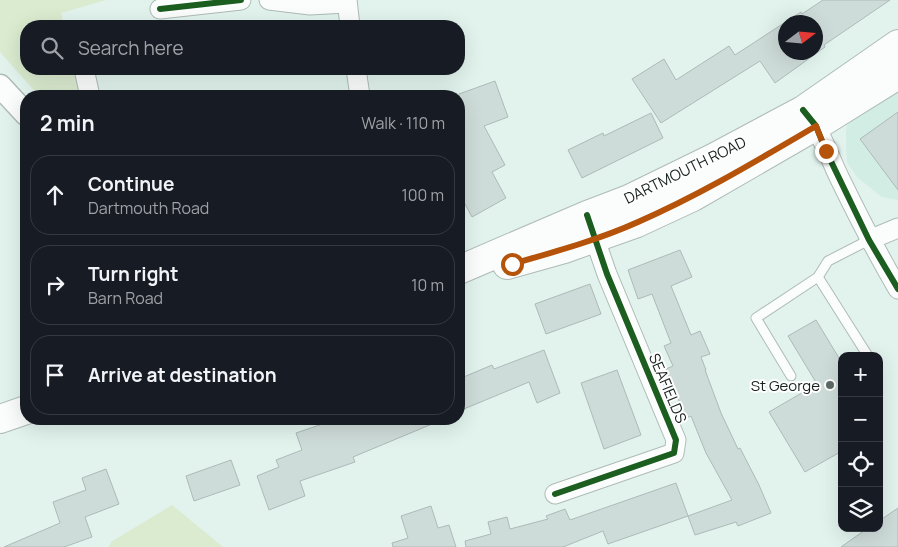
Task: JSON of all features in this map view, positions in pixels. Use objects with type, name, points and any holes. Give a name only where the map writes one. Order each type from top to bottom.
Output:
[{"type":"main road","name":"DARTMOUTH ROAD","points":[[809,118],[898,44]]},
{"type":"main road","name":"DARTMOUTH ROAD","points":[[465,270],[590,227],[629,199],[809,118],[898,75]]},
{"type":"main road","points":[[0,418],[20,412]]},
{"type":"street","points":[[160,10],[241,0]]},
{"type":"street","points":[[270,0],[310,5],[347,2],[349,20]]},
{"type":"street","points":[[85,75],[89,90]]},
{"type":"street","points":[[357,75],[359,90]]},
{"type":"street","points":[[0,86],[20,108]]},
{"type":"street","points":[[809,118],[870,240],[898,289]]},
{"type":"street","name":"SEAFIELDS","points":[[555,494],[674,453],[676,440],[590,227]]},
{"type":"street","points":[[870,240],[898,228]]},
{"type":"lane","points":[[791,376],[756,318],[818,277],[828,261],[870,240]]},
{"type":"lane","points":[[818,277],[865,352]]},
{"type":"shaded area","points":[[0,0],[106,0],[61,13],[63,20],[20,20],[20,75],[0,52]]},
{"type":"shaded area","points":[[20,75],[77,75],[80,90],[34,90]]},
{"type":"shaded area","points":[[898,84],[898,200],[882,197],[857,177],[847,162],[846,130],[849,120]]},
{"type":"shaded area","points":[[172,505],[223,547],[109,547],[111,542]]},
{"type":"building","points":[[823,0],[890,0],[824,45],[825,47],[823,48],[823,15],[796,15],[801,12],[802,14]]},
{"type":"building","points":[[778,27],[778,60],[807,60],[775,83],[760,61],[661,123],[632,79],[664,59],[676,80],[729,46],[735,55]]},
{"type":"building","points":[[495,81],[508,117],[484,126],[505,165],[492,172],[506,198],[472,217],[465,204],[465,92]]},
{"type":"building","points":[[898,112],[898,190],[860,139]]},
{"type":"building","points":[[651,113],[663,138],[582,178],[568,150],[603,133],[604,136]]},
{"type":"building","points":[[680,250],[692,277],[671,286],[691,335],[700,331],[710,354],[701,357],[721,413],[738,449],[740,448],[759,485],[771,513],[738,526],[736,522],[695,535],[688,516],[732,500],[706,453],[691,416],[686,418],[666,369],[673,366],[664,346],[671,343],[652,294],[638,299],[628,270]]},
{"type":"building","points":[[590,284],[601,314],[546,334],[535,304]]},
{"type":"building","points":[[816,320],[838,356],[838,453],[805,472],[769,412],[817,384],[788,336]]},
{"type":"building","points":[[544,350],[560,393],[537,403],[529,382],[465,409],[465,376],[492,365],[494,369]]},
{"type":"building","points":[[617,370],[641,435],[604,449],[581,383]]},
{"type":"building","points":[[319,425],[430,425],[353,457],[355,462],[300,481],[305,496],[269,510],[257,476],[279,467],[276,460],[302,450],[296,433]]},
{"type":"building","points":[[231,460],[240,485],[194,501],[186,476]]},
{"type":"building","points":[[106,469],[119,504],[85,517],[92,537],[64,547],[4,547],[60,523],[53,502],[86,490],[82,478]]},
{"type":"building","points":[[676,483],[688,516],[608,544],[603,531],[563,547],[466,547],[465,541],[491,534],[488,522],[507,517],[510,529],[548,519],[546,516],[565,509],[570,520]]},
{"type":"building","points":[[431,506],[438,528],[449,525],[456,547],[393,547],[392,543],[408,538],[401,516]]},
{"type":"building","points":[[898,508],[898,547],[841,547],[862,532],[883,532],[883,518]]},
{"type":"cycle path","points":[[160,9],[241,0]]},
{"type":"cycle path","points":[[803,110],[816,126],[869,240],[898,289]]},
{"type":"cycle path","points":[[555,494],[674,453],[676,440],[607,274],[587,215]]},
{"type":"place","name":"St George","points":[[830,385]]},
{"type":"route","points":[[512,264],[564,249],[637,223],[693,197],[816,126],[826,151]]}]
